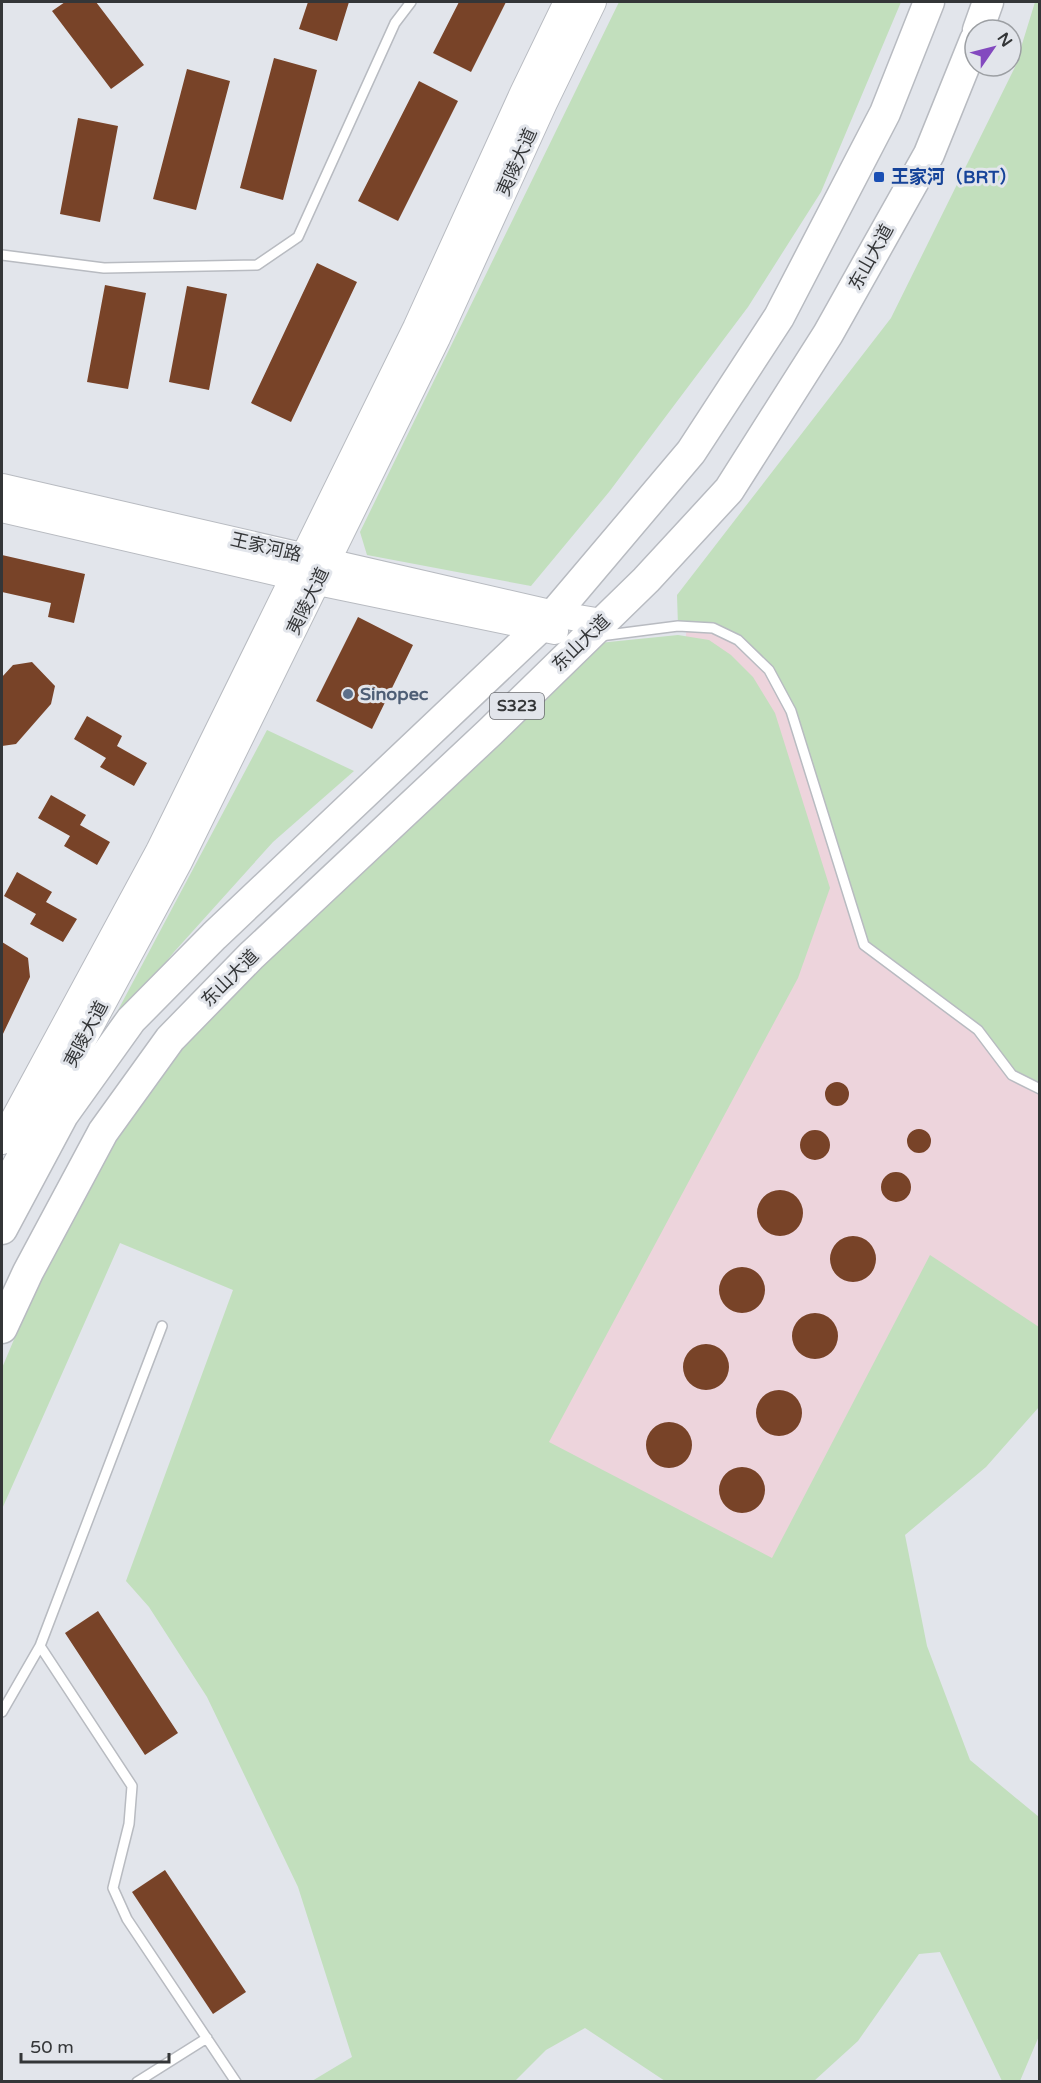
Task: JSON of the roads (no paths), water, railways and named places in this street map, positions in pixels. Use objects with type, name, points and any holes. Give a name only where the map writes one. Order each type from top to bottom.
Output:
[{"type":"main road","name":"夷陵大道","points":[[2,1190],[179,862],[416,328],[567,2]]},
{"type":"main road","name":"夷陵大道","points":[[2,1141],[437,338],[544,103],[593,2]]},
{"type":"main road","points":[[2,1229],[63,1115],[131,1020],[214,936],[547,621],[692,452],[779,317],[885,113],[929,2]]},
{"type":"main road","points":[[982,18],[988,2]]},
{"type":"main road","name":"东山大道","points":[[2,1328],[28,1272],[103,1132],[170,1039],[251,956],[490,732],[646,580],[729,490],[828,334],[929,154],[963,70]]},
{"type":"main road","name":"王家河路","points":[[2,487],[311,569]]},
{"type":"main road","name":"王家河路","points":[[2,509],[311,569],[594,630]]},
{"type":"lane","points":[[2,255],[104,268],[257,265],[298,237],[395,23],[411,2]]},
{"type":"lane","points":[[594,630],[678,626],[713,628],[738,640],[769,670],[791,711],[864,945],[978,1030],[1012,1075],[1040,1089]]},
{"type":"lane","points":[[2,1712],[40,1646],[162,1326]]},
{"type":"lane","points":[[40,1646],[132,1786],[129,1824],[113,1888],[127,1919],[236,2082]]},
{"type":"lane","points":[[137,2082],[207,2038]]},
{"type":"place","name":"王家河（BRT）","points":[[879,177]]},
{"type":"place","name":"Sinopec","points":[[348,694]]}]
